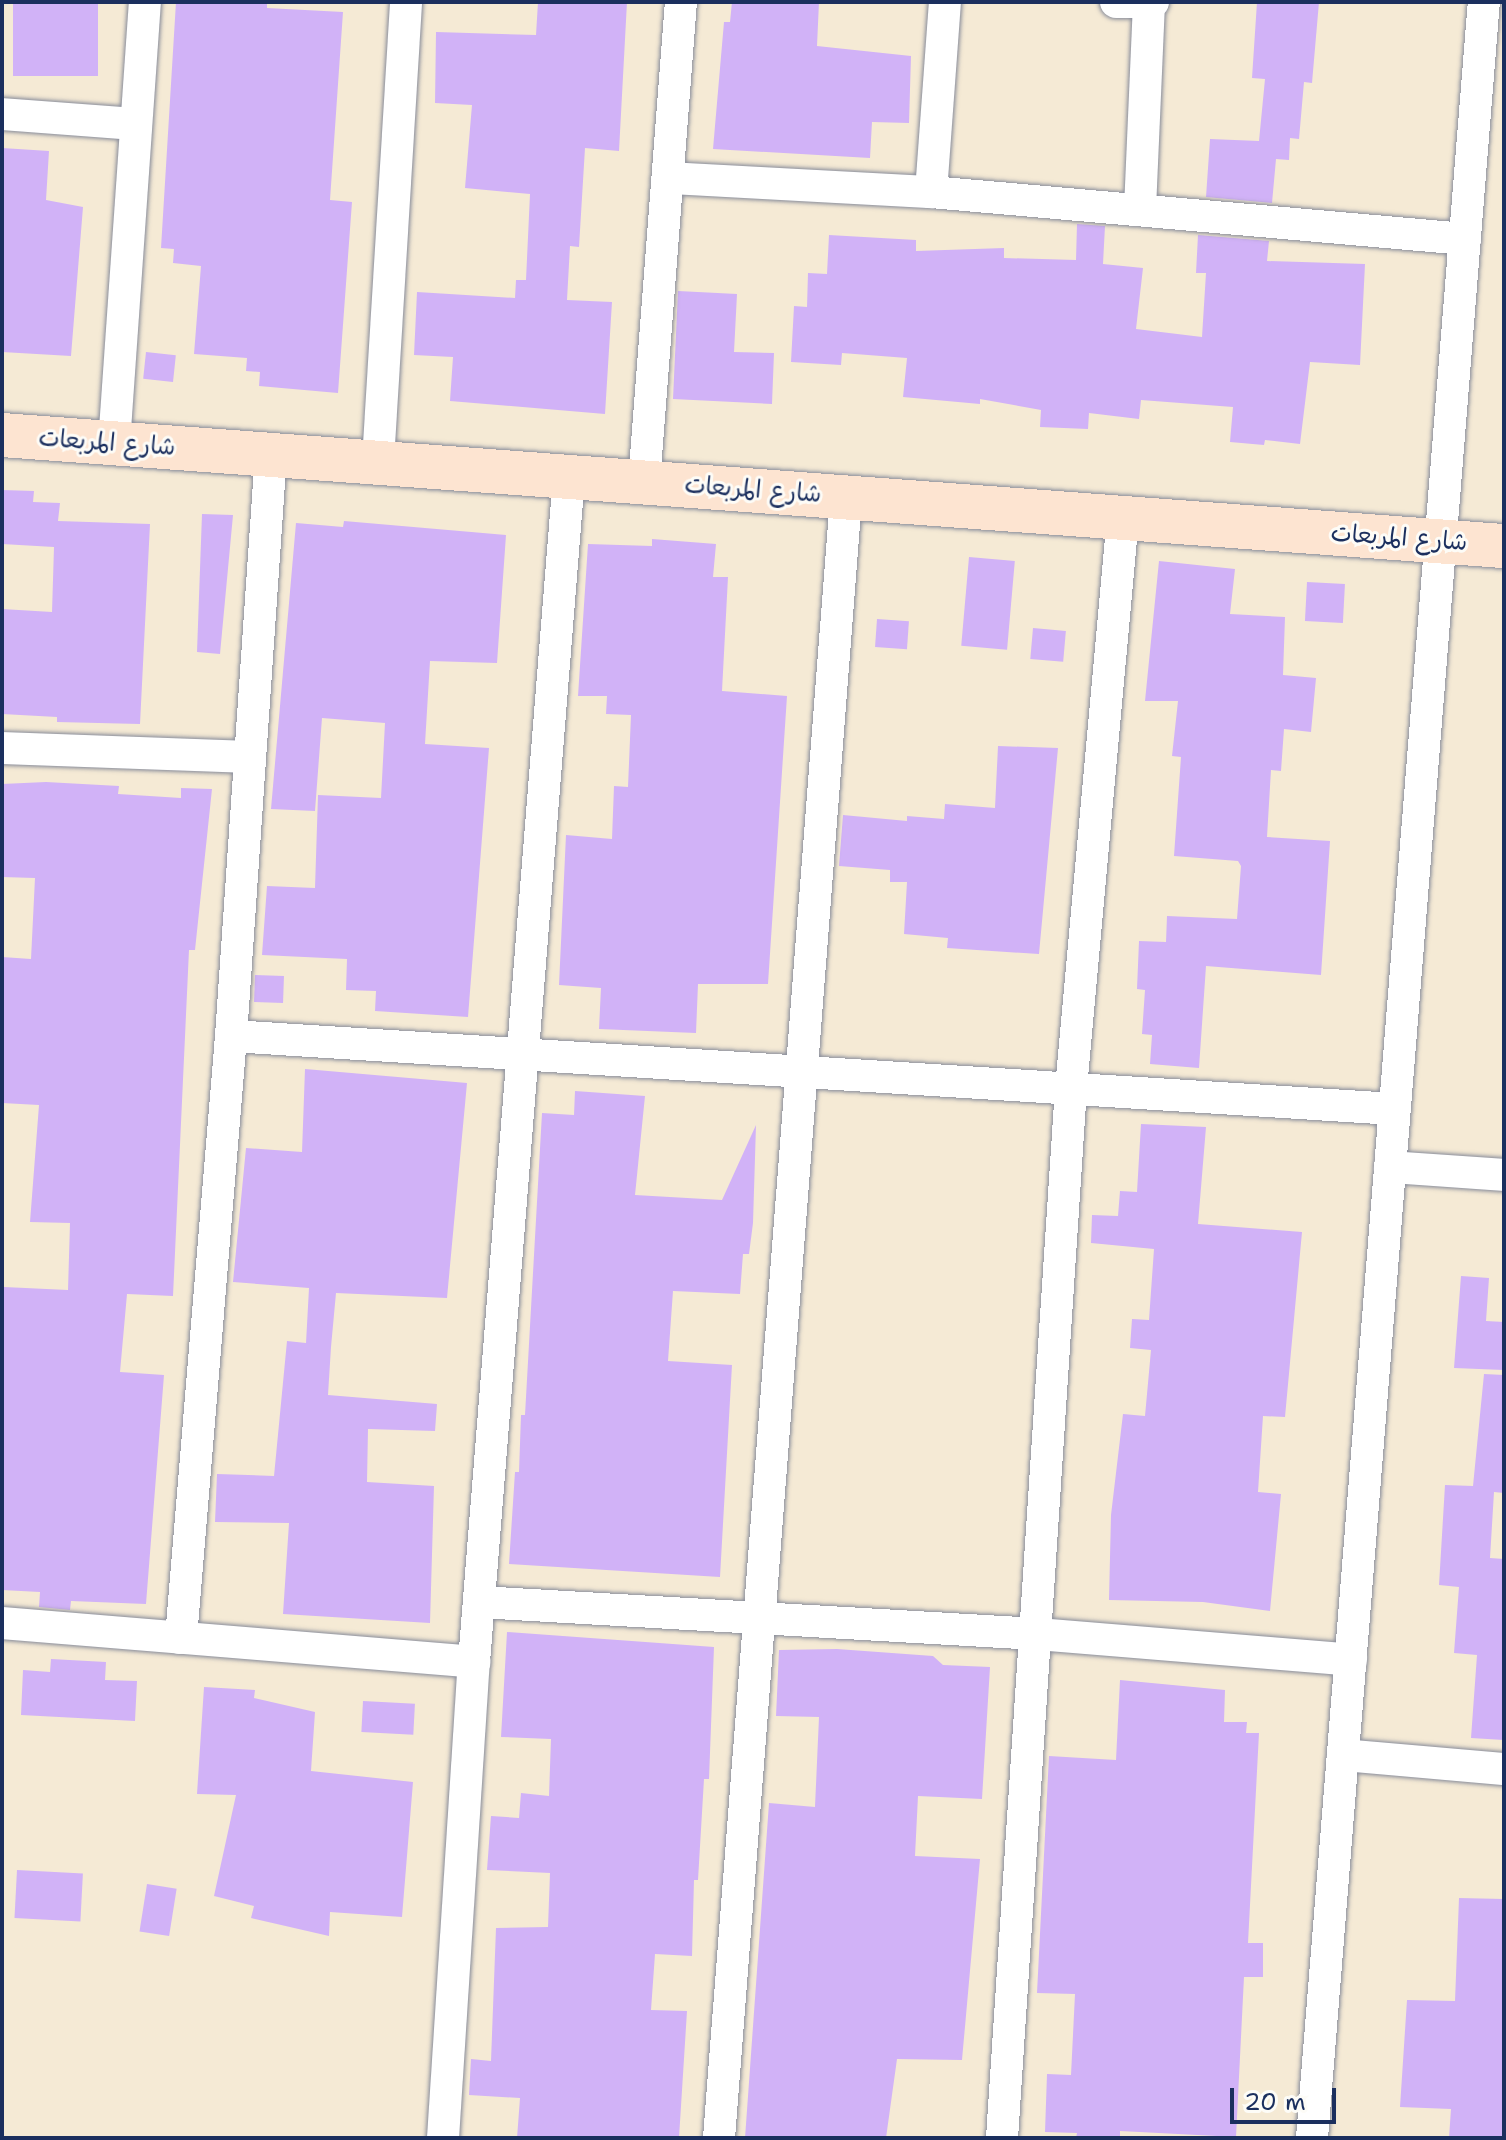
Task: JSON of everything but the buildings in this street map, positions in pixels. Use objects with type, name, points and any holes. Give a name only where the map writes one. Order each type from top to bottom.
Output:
[{"type":"street","points":[[114,444],[145,2]]},
{"type":"street","points":[[378,461],[406,2]]},
{"type":"street","points":[[644,482],[681,2]]},
{"type":"street","points":[[931,192],[945,2]]},
{"type":"street","points":[[1116,2],[1151,3],[1140,209]]},
{"type":"street","points":[[1312,2138],[1394,1109],[1444,542],[1484,2]]},
{"type":"street","points":[[2,114],[136,124]]},
{"type":"street","points":[[669,178],[931,192],[1465,239]]},
{"type":"street","name":"شارع المربعات","points":[[2,435],[1504,546]]},
{"type":"street","points":[[181,1638],[231,1036],[271,454]]},
{"type":"street","points":[[443,2138],[474,1662],[569,477]]},
{"type":"street","points":[[719,2138],[760,1619],[798,1074],[846,497]]},
{"type":"street","points":[[1002,2138],[1038,1634],[1071,1088],[1123,517]]},
{"type":"street","points":[[2,748],[248,757]]},
{"type":"street","points":[[231,1036],[523,1057],[1394,1109]]},
{"type":"street","points":[[1390,1167],[1504,1175]]},
{"type":"street","points":[[479,1602],[1038,1634],[1351,1660]]},
{"type":"street","points":[[2,1623],[474,1662]]},
{"type":"street","points":[[1343,1755],[1504,1769]]}]
